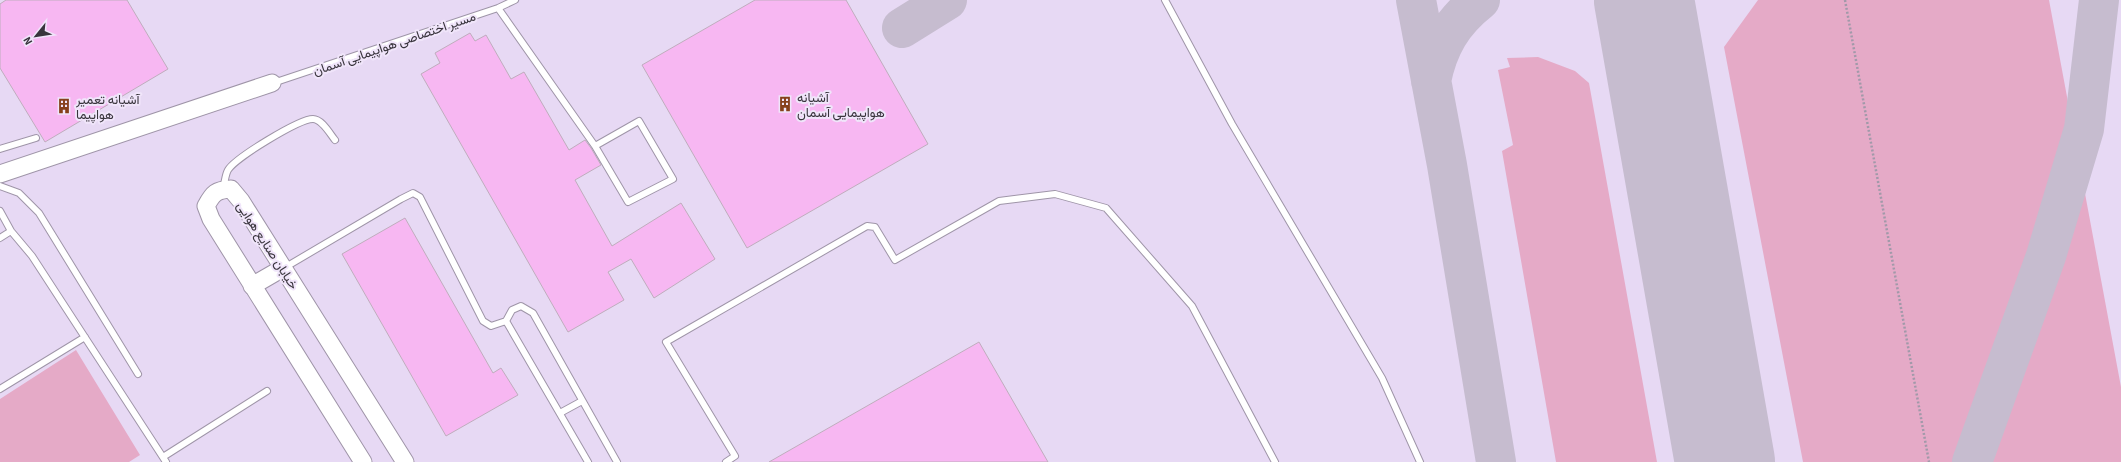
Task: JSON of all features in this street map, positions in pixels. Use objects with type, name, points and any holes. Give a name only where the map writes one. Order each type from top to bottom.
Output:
[{"type":"street","points":[[0,174],[272,84]]},
{"type":"street","name":"خیابان صنایع هوایی","points":[[223,190],[232,189],[242,201],[405,462]]},
{"type":"street","points":[[223,190],[212,195],[206,206],[211,219],[363,462]]},
{"type":"street","points":[[252,286],[283,268]]},
{"type":"lane","name":"مسیر اختصاصی هواپیمایی آسمان","points":[[272,84],[498,8],[515,0]]},
{"type":"lane","points":[[1165,0],[1232,124],[1382,378],[1420,462]]},
{"type":"lane","points":[[498,8],[595,146],[628,202],[673,178],[639,121],[595,146]]},
{"type":"lane","points":[[223,190],[228,170],[236,161],[257,146],[302,123],[313,119],[319,121],[335,140]]},
{"type":"lane","points":[[0,149],[36,138]]},
{"type":"lane","points":[[0,186],[19,193],[39,213],[138,374]]},
{"type":"lane","points":[[283,268],[413,193],[420,197],[483,321],[491,326],[506,321],[512,310],[521,306],[533,313],[617,462]]},
{"type":"lane","points":[[726,462],[735,456],[666,342],[867,226],[875,227],[895,260],[999,201],[1056,194],[1106,208],[1192,306],[1276,462]]},
{"type":"lane","points":[[0,211],[11,231],[32,256],[164,459],[268,391]]},
{"type":"lane","points":[[0,238],[11,231]]},
{"type":"lane","points":[[506,321],[588,462]]},
{"type":"lane","points":[[0,389],[85,337]]},
{"type":"lane","points":[[560,413],[582,401]]},
{"type":"path","points":[[1845,0],[1929,462]]},
{"type":"shaded area","points":[[0,0],[2121,0],[2121,462],[0,462]]},
{"type":"shaded area","points":[[1758,0],[2049,0],[2121,387],[2121,462],[1803,462],[1724,47]]},
{"type":"shaded area","points":[[1538,57],[1575,71],[1589,83],[1657,462],[1556,462],[1502,151],[1513,145],[1498,70],[1510,67],[1507,58]]},
{"type":"shaded area","points":[[76,350],[140,455],[129,462],[0,462],[0,399]]},
{"type":"building","name":"آشیانه تعمیر هواپیما","points":[[6,0],[127,0],[168,69],[45,142],[0,68],[0,4]]},
{"type":"building","name":"آشیانه هواپیمایی آسمان","points":[[755,0],[846,0],[928,144],[747,248],[642,65]]},
{"type":"building","points":[[470,33],[475,41],[486,35],[511,79],[524,72],[569,150],[585,140],[591,148],[601,165],[575,180],[612,246],[681,203],[715,259],[654,298],[631,259],[608,272],[624,300],[568,332],[421,74],[440,63],[435,53]]},
{"type":"building","points":[[405,218],[493,373],[501,368],[518,395],[446,436],[342,254]]},
{"type":"building","points":[[979,342],[1048,462],[769,462]]},
{"type":"taxiway","points":[[902,28],[947,0]]},
{"type":"taxiway","points":[[1416,0],[1447,165],[1496,462]]},
{"type":"taxiway","points":[[1431,81],[1442,46],[1454,26],[1470,8],[1480,0]]},
{"type":"taxiway","points":[[1614,0],[1633,16],[1651,41]]},
{"type":"taxiway","points":[[1654,63],[1662,26],[1672,0]]},
{"type":"taxiway","points":[[1972,462],[2046,256],[2084,129],[2099,0]]},
{"type":"runway","points":[[1644,0],[1725,462]]},
{"type":"place","name":"آشیانه هواپیمایی آسمان","points":[[785,104]]},
{"type":"place","name":"آشیانه تعمیر هواپیما","points":[[64,106]]}]
